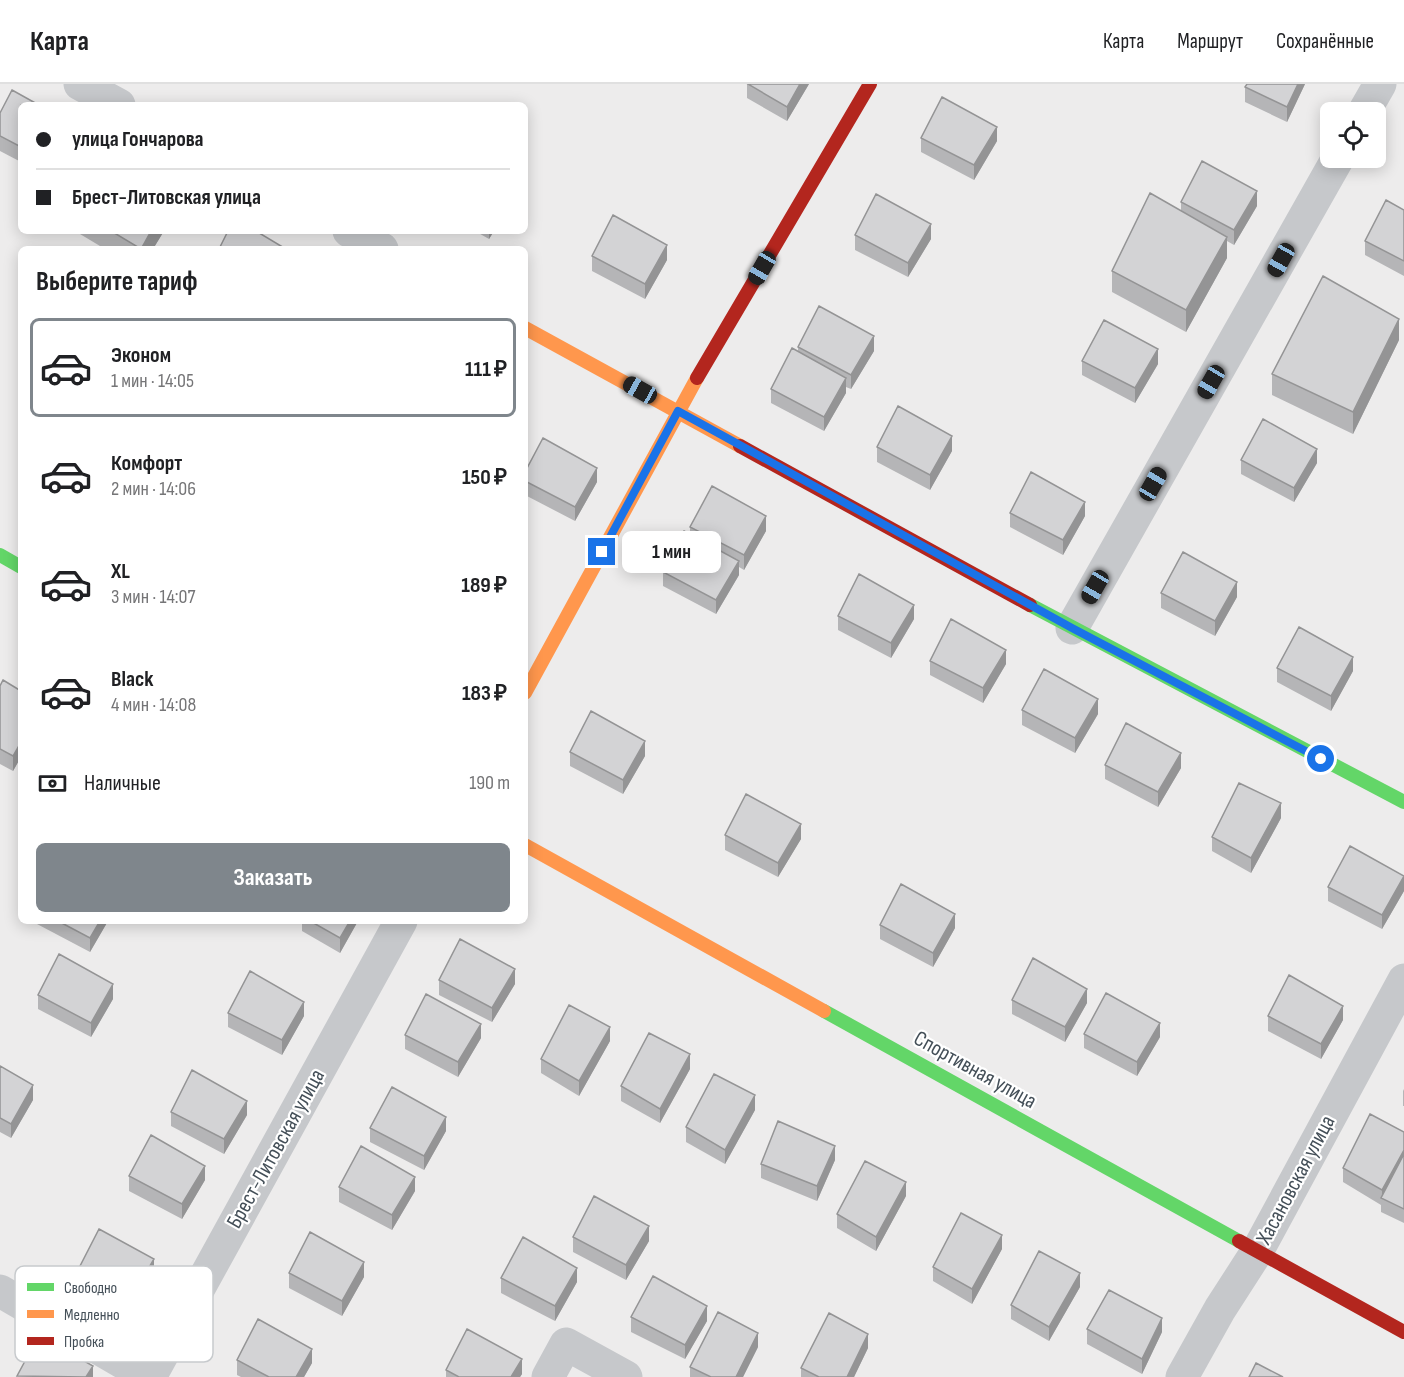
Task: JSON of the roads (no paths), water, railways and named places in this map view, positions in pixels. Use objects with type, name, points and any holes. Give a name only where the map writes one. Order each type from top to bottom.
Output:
[{"type":"street","points":[[80,84],[113,102]]},
{"type":"street","points":[[528,687],[678,411],[870,84]]},
{"type":"street","points":[[1370,102],[1380,84]]},
{"type":"street","points":[[1072,628],[1332,168]]},
{"type":"street","points":[[354,234],[376,246]]},
{"type":"street","points":[[528,329],[1072,628],[1404,802]]},
{"type":"street","points":[[0,555],[18,565]]},
{"type":"street","name":"Спортивная улица","points":[[528,847],[1404,1332]]},
{"type":"street","name":"Брест-Литовская улица","points":[[210,1266],[399,924]]},
{"type":"street","name":"Хасановская улица","points":[[1182,1377],[1220,1309],[1258,1250],[1404,980]]},
{"type":"street","points":[[0,1291],[15,1300]]},
{"type":"street","points":[[548,1377],[566,1344],[626,1377]]},
{"type":"street","points":[[123,1362],[149,1377]]},
{"type":"street","name":"Брест-Литовская улица","points":[[149,1377],[157,1362]]}]
